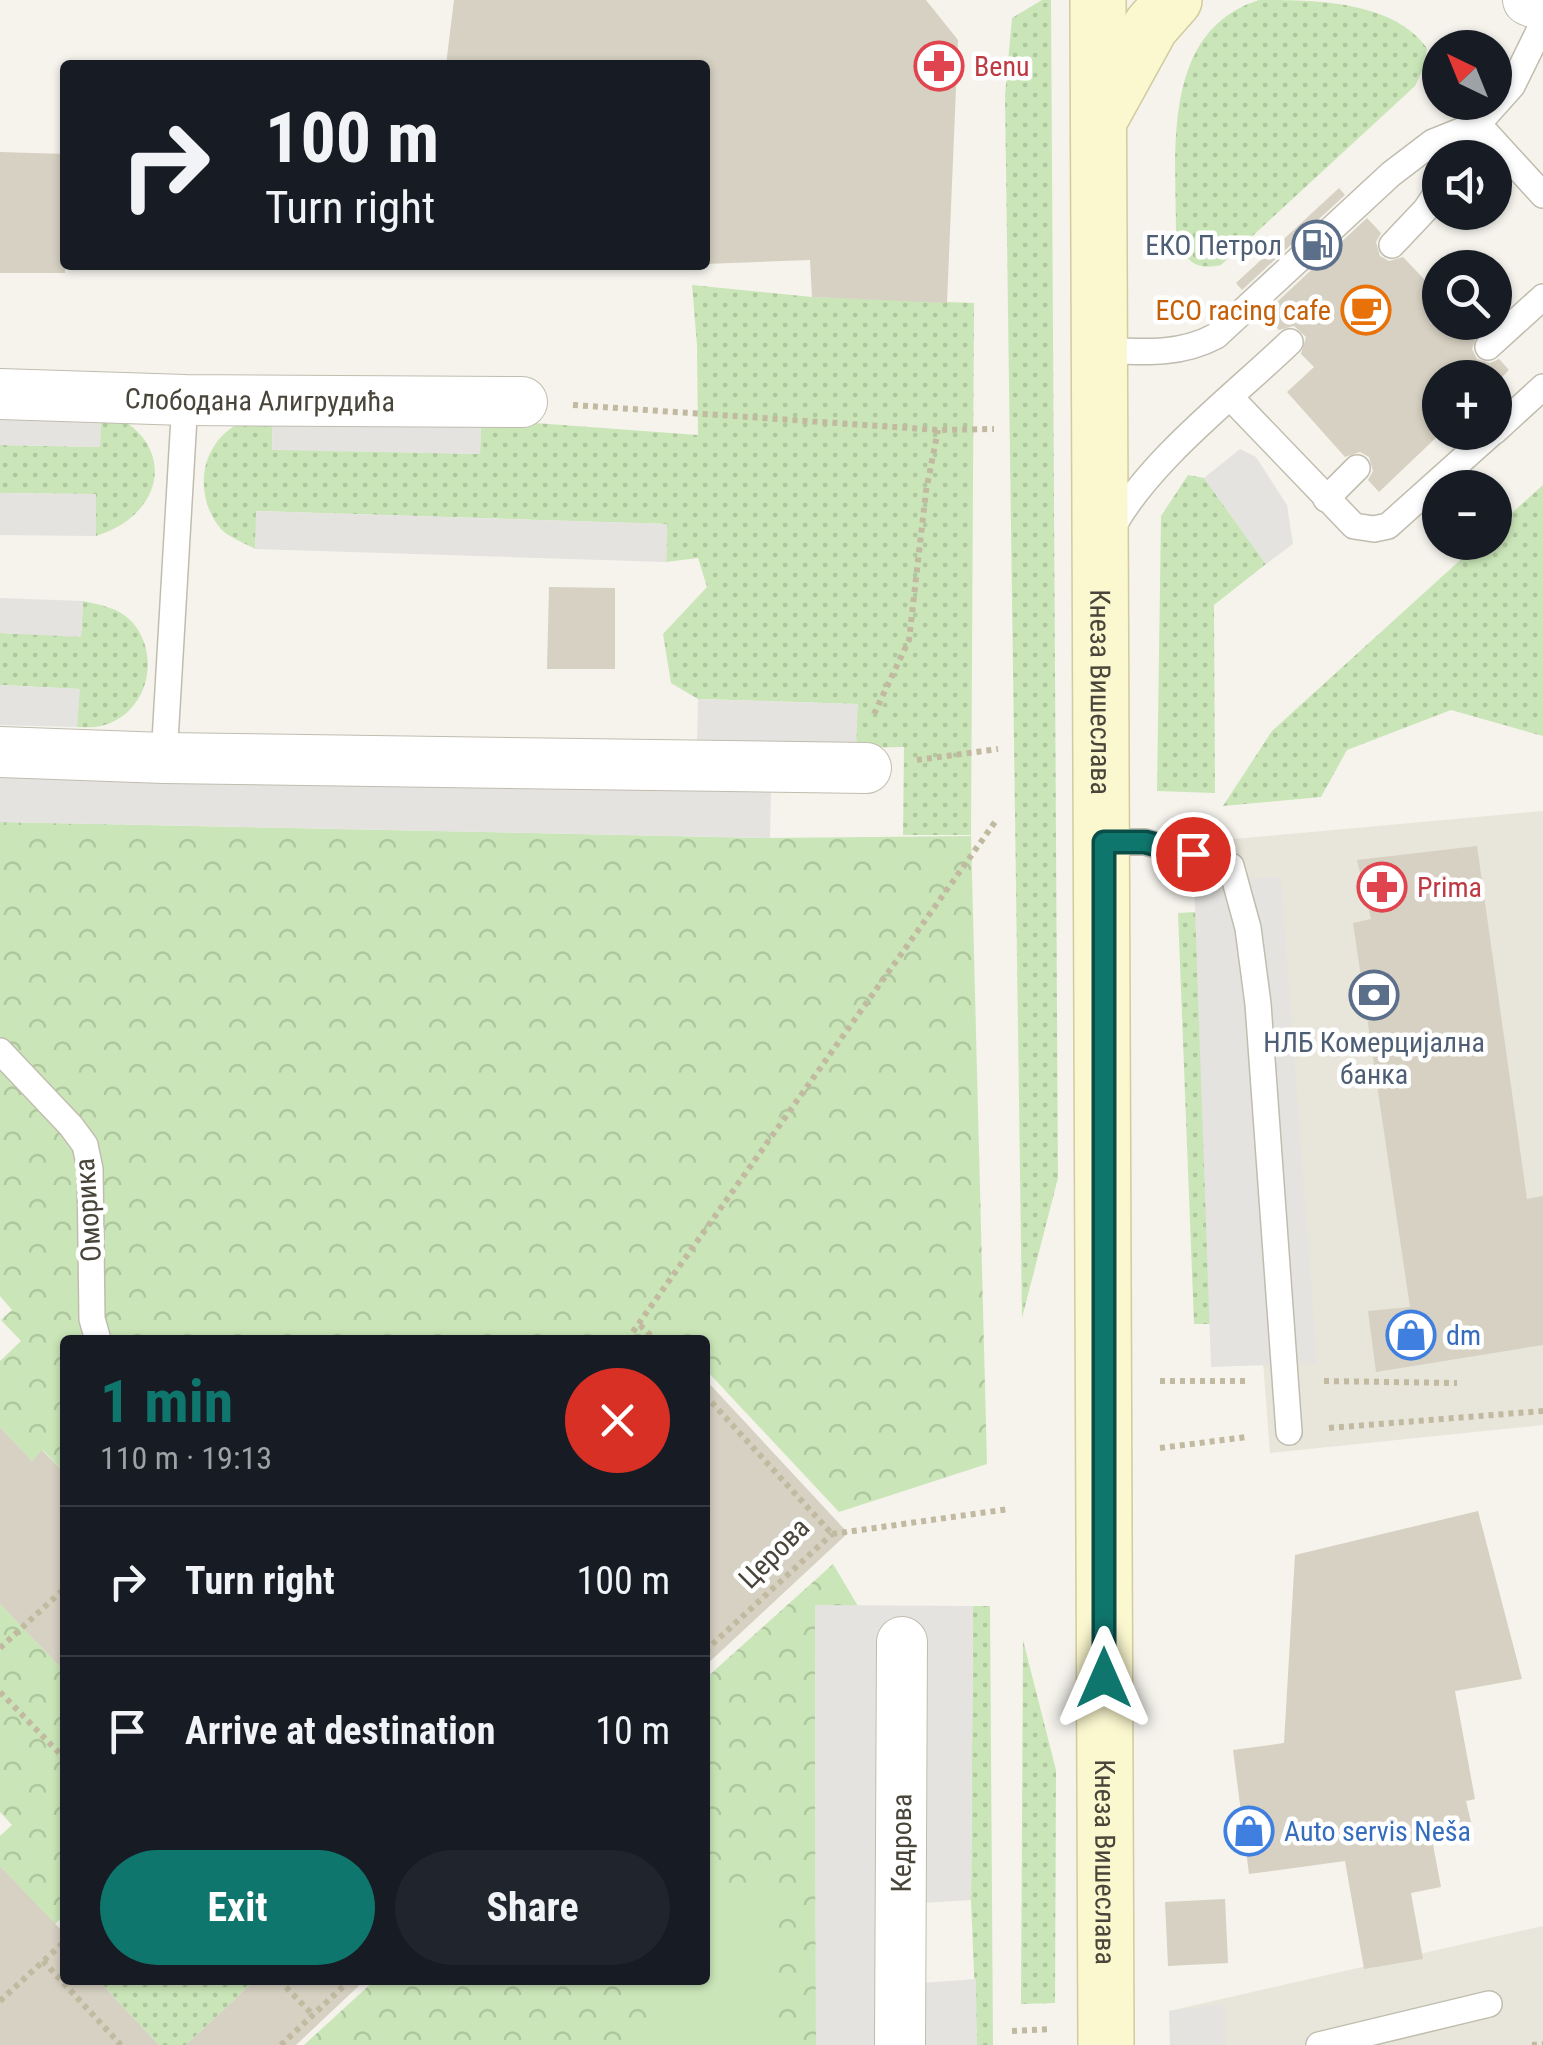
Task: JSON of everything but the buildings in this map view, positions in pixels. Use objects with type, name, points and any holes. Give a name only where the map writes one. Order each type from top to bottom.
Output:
[{"type":"main road","name":"Кнеза Вишеслава","points":[[1083,2037],[1104,842],[1098,0]]},
{"type":"main road","points":[[1099,120],[1144,38],[1174,0]]},
{"type":"street","points":[[1528,0],[1543,6]]},
{"type":"street","name":"Слободана Алигрудића","points":[[0,394],[184,400],[522,402]]},
{"type":"street","points":[[0,752],[866,768]]},
{"type":"street","name":"Кедрова","points":[[900,2045],[902,1642]]},
{"type":"lane","points":[[1469,140],[1512,86],[1543,23]]},
{"type":"lane","points":[[1478,124],[1543,194]]},
{"type":"lane","points":[[1099,350],[1154,353],[1196,346],[1216,336],[1391,174],[1433,142],[1478,124]]},
{"type":"lane","points":[[1392,246],[1422,213]]},
{"type":"lane","points":[[1488,347],[1543,296]]},
{"type":"lane","points":[[1102,549],[1138,488],[1290,342]]},
{"type":"lane","points":[[1512,415],[1543,387]]},
{"type":"lane","points":[[1231,398],[1354,526],[1388,526],[1474,450]]},
{"type":"lane","points":[[164,758],[184,400]]},
{"type":"lane","points":[[1326,498],[1357,468]]},
{"type":"lane","points":[[1104,842],[1145,842],[1231,866],[1248,928],[1258,1004],[1289,1432]]},
{"type":"lane","name":"Оморика","points":[[0,1051],[71,1126],[84,1146],[90,1168],[92,1319],[97,1335]]},
{"type":"lane","points":[[1319,2045],[1489,2004]]},
{"type":"path","points":[[522,402],[938,430],[994,430]]},
{"type":"path","points":[[938,430],[926,491],[909,640],[866,730],[866,768],[998,748]]},
{"type":"path","points":[[632,1335],[995,822]]},
{"type":"path","points":[[640,1324],[650,1335]]},
{"type":"path","points":[[1158,1381],[1265,1381]]},
{"type":"path","points":[[1311,1382],[1458,1382]]},
{"type":"path","name":"Церова","points":[[710,1400],[832,1534],[710,1646]]},
{"type":"path","points":[[832,1534],[1008,1509]]},
{"type":"path","points":[[0,1648],[60,1593]]},
{"type":"path","points":[[0,1692],[60,1755]]},
{"type":"path","points":[[0,2000],[60,1946]]},
{"type":"path","points":[[43,1961],[60,1979]]},
{"type":"path","points":[[65,1985],[121,2045]]},
{"type":"path","points":[[284,1985],[313,2015]]},
{"type":"path","points":[[281,2045],[345,1985]]},
{"type":"path","points":[[1012,2030],[1083,2037]]},
{"type":"path","points":[[1532,2045],[1543,2044]]},
{"type":"shaded area","points":[[0,408],[101,410],[100,447],[0,445]]},
{"type":"shaded area","points":[[273,414],[481,419],[480,454],[272,450]]},
{"type":"shaded area","points":[[1240,449],[1256,457],[1287,505],[1293,544],[1266,564],[1204,478]]},
{"type":"shaded area","points":[[0,493],[96,494],[96,536],[0,535]]},
{"type":"shaded area","points":[[256,511],[667,524],[666,562],[255,549]]},
{"type":"shaded area","points":[[0,598],[83,601],[81,637],[0,633]]},
{"type":"shaded area","points":[[0,685],[80,689],[77,727],[0,725]]},
{"type":"shaded area","points":[[698,699],[858,704],[856,748],[697,743]]},
{"type":"shaded area","points":[[0,772],[771,787],[770,838],[0,822]]},
{"type":"shaded area","points":[[1543,811],[1543,1425],[1270,1453],[1223,840]]},
{"type":"shaded area","points":[[1281,877],[1317,1363],[1211,1367],[1194,880]]},
{"type":"shaded area","points":[[815,1605],[973,1606],[971,1900],[891,1905],[894,1985],[976,1979],[977,2045],[816,2045]]},
{"type":"shaded area","points":[[1543,1926],[1543,2045],[1173,2045],[1169,2011]]},
{"type":"shaded area","points":[[1225,2004],[1226,2045],[1170,2045],[1169,2011]]},
{"type":"green space","points":[[1042,0],[1051,0],[1058,1178],[1022,1318],[1005,96],[1012,18]]},
{"type":"green space","points":[[1259,0],[1327,3],[1373,12],[1394,20],[1422,43],[1422,71],[1415,86],[1221,265],[1205,266],[1189,260],[1176,242],[1176,137],[1189,68],[1204,40],[1226,16]]},
{"type":"green space","points":[[692,285],[812,297],[974,303],[971,835],[903,835],[904,747],[856,748],[857,704],[698,699],[671,683],[663,634],[707,587],[698,558],[666,562],[667,524],[257,511],[255,549],[224,532],[212,515],[204,485],[209,455],[228,431],[242,422],[273,414],[272,449],[480,454],[481,419],[698,435]]},
{"type":"green space","points":[[101,410],[126,422],[143,437],[152,455],[155,474],[150,493],[139,510],[121,525],[96,536],[95,494],[0,493],[0,445],[100,447]]},
{"type":"green space","points":[[1188,475],[1204,478],[1266,564],[1214,605],[1215,793],[1157,791],[1161,516]]},
{"type":"green space","points":[[1543,485],[1543,736],[1451,710],[1347,750],[1321,797],[1223,806],[1272,731],[1460,560],[1512,560],[1512,513]]},
{"type":"green space","points":[[83,601],[128,618],[147,652],[148,668],[139,698],[117,720],[95,727],[77,727],[79,689],[0,685],[0,633],[81,636]]},
{"type":"green space","points":[[0,822],[770,838],[971,836],[987,1464],[839,1512],[710,1374],[710,1335],[60,1335],[60,1468],[43,1450],[32,1461],[0,1427],[0,1361],[21,1341],[1,1320],[12,1310],[0,1296]]},
{"type":"green space","points":[[1196,912],[1211,1324],[1194,1324],[1178,913]]},
{"type":"green space","points":[[833,1564],[858,1606],[815,1606],[816,2045],[304,2045],[370,1985],[710,1985],[710,1675]]},
{"type":"green space","points":[[0,1604],[60,1667],[60,1919],[55,1924],[0,1866],[0,1836],[12,1825],[0,1812]]},
{"type":"green space","points":[[973,1606],[990,1606],[993,2045],[977,2045],[971,1900]]},
{"type":"green space","points":[[1023,1640],[1056,1770],[1055,2003],[1021,2004]]},
{"type":"green space","points":[[773,1888],[776,2045],[649,2045],[647,1985],[710,1985],[710,1890]]},
{"type":"green space","points":[[103,1985],[250,1985],[186,2045],[159,2045]]},
{"type":"place","name":"Benu","points":[[939,66]]},
{"type":"place","name":"ЕКО Петрол","points":[[1317,245]]},
{"type":"place","name":"ECO racing cafe","points":[[1366,310]]},
{"type":"place","name":"Prima","points":[[1382,887]]},
{"type":"place","name":"НЛБ Комерцијална банка","points":[[1374,995]]},
{"type":"place","name":"dm","points":[[1411,1335]]},
{"type":"place","name":"Auto servis Neša","points":[[1249,1831]]},
{"type":"route","points":[[1104,1678],[1104,842],[1145,842],[1193,854]]}]
